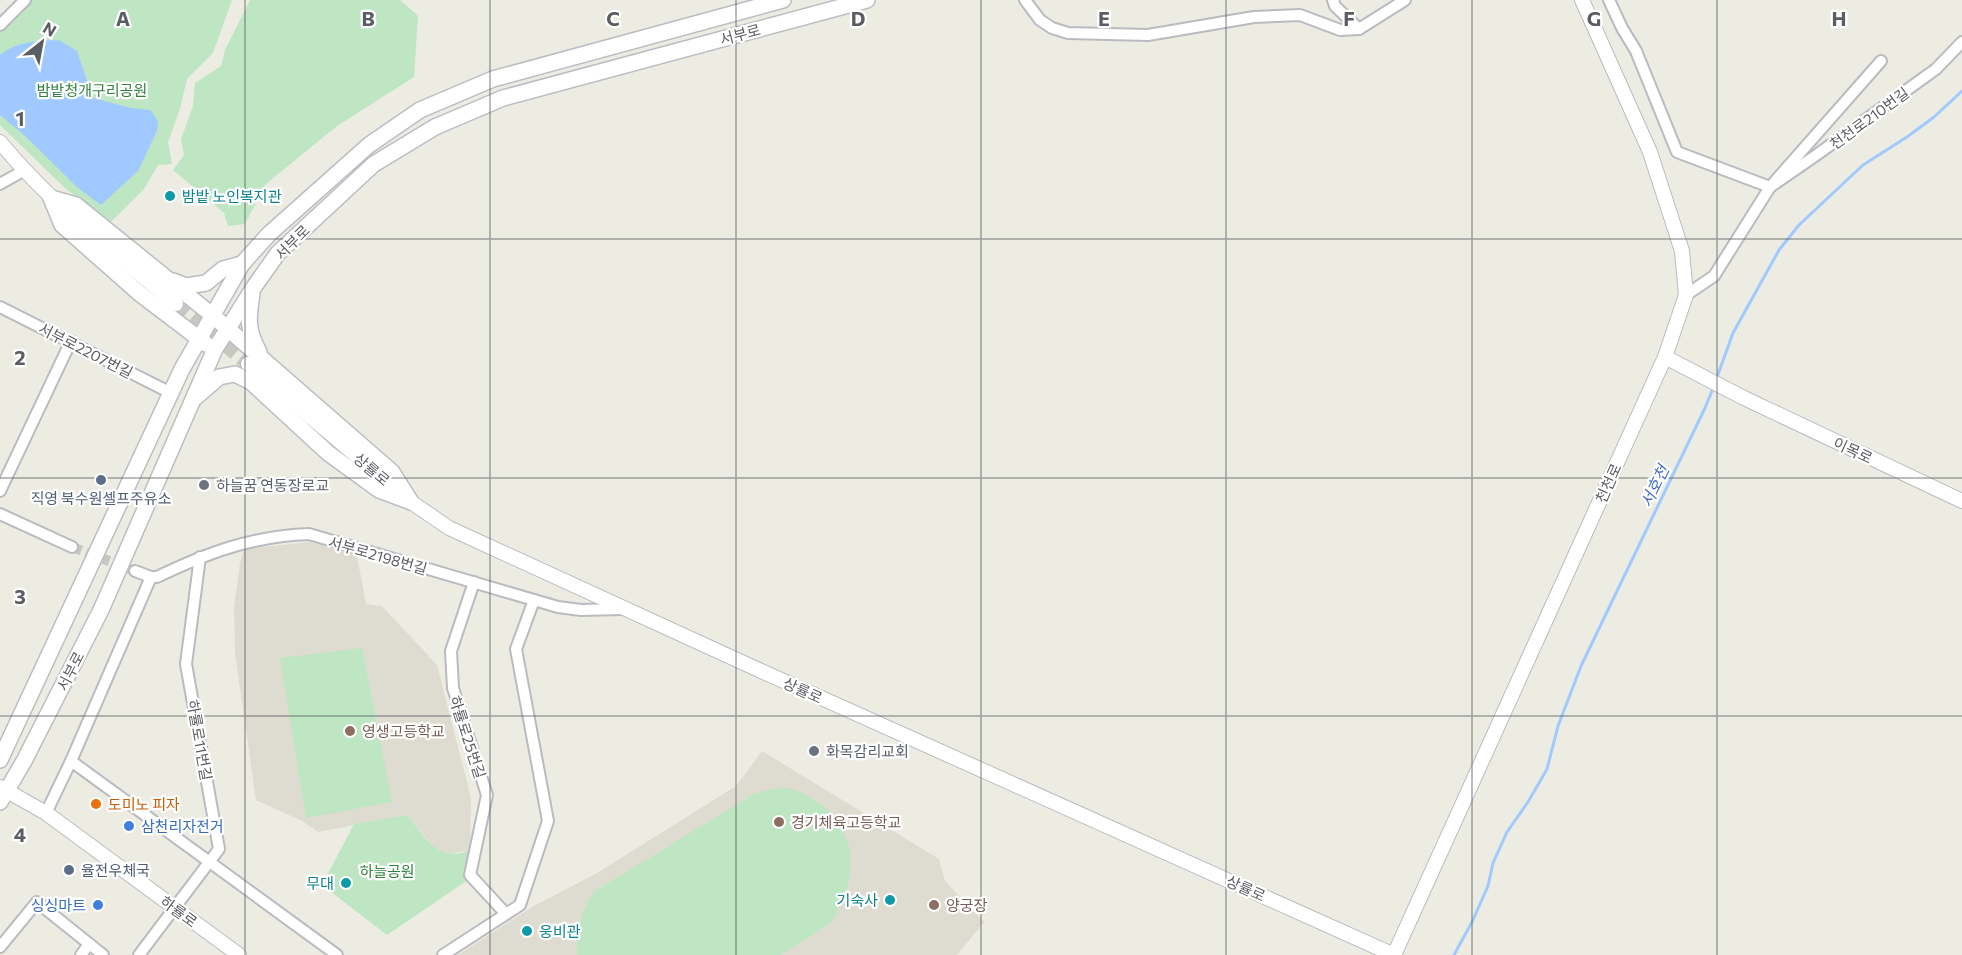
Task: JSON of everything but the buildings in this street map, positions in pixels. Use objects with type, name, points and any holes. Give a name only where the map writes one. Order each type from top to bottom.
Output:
[{"type":"main road","name":"서부로","points":[[0,760],[171,393],[198,340],[242,264],[269,234],[369,145],[420,110],[493,79],[783,0]]},
{"type":"main road","name":"서부로","points":[[2,793],[101,610],[191,402],[227,328],[278,254],[374,164],[435,127],[503,98],[867,0]]},
{"type":"main road","points":[[51,198],[76,205],[212,315],[227,328],[255,361],[392,472],[411,502]]},
{"type":"main road","points":[[51,198],[62,225],[140,293],[198,340],[215,349]]},
{"type":"main road","points":[[166,279],[186,286],[207,283],[223,269],[242,264]]},
{"type":"main road","points":[[254,287],[249,316],[255,361]]},
{"type":"main road","points":[[191,402],[219,376],[235,374],[251,382],[328,453],[379,490],[411,502]]},
{"type":"street","points":[[0,25],[25,0]]},
{"type":"street","points":[[1025,0],[1040,21],[1068,33],[1148,35],[1254,17],[1300,15],[1340,30],[1359,30],[1405,0]]},
{"type":"street","points":[[1333,0],[1335,6],[1359,30]]},
{"type":"street","name":"천천로","points":[[1394,955],[1665,357],[1686,295],[1682,251],[1650,152],[1582,0]]},
{"type":"street","points":[[1609,0],[1636,51],[1677,152],[1770,187]]},
{"type":"street","name":"천천로210번길","points":[[1770,187],[1936,69],[1962,42]]},
{"type":"street","name":"천천로210번길","points":[[1686,295],[1714,276],[1770,187],[1881,61]]},
{"type":"street","points":[[0,142],[23,171],[51,198],[92,235],[176,303]]},
{"type":"street","points":[[0,184],[23,171]]},
{"type":"street","name":"서부로2207번길","points":[[0,307],[171,393]]},
{"type":"street","points":[[0,491],[70,341]]},
{"type":"street","name":"이목로","points":[[1665,357],[1743,398],[1962,501]]},
{"type":"street","name":"상률로","points":[[411,502],[449,528],[1394,955]]},
{"type":"street","points":[[0,514],[72,547]]},
{"type":"street","name":"서부로2198번길","points":[[151,577],[157,577],[200,557],[250,541],[284,535],[309,534],[558,607],[581,610],[625,609]]},
{"type":"street","name":"하률로11번길","points":[[139,955],[219,849],[186,664],[200,557]]},
{"type":"street","points":[[46,813],[71,762],[151,577],[135,571]]},
{"type":"street","name":"하률로25번길","points":[[474,582],[451,651],[453,688],[487,795],[470,875],[506,914]]},
{"type":"street","points":[[443,955],[520,905],[548,821],[516,649],[534,600]]},
{"type":"street","points":[[71,762],[337,955]]},
{"type":"street","name":"하률로","points":[[2,793],[46,813],[238,955]]},
{"type":"street","points":[[0,947],[36,902],[103,955]]},
{"type":"street","points":[[81,955],[89,944]]},
{"type":"shaded area","name":"영생고등학교","points":[[310,542],[357,556],[366,604],[382,606],[437,665],[471,798],[470,850],[446,855],[437,851],[407,815],[318,832],[302,821],[256,800],[235,653],[234,607],[240,563],[244,549]]},
{"type":"shaded area","name":"경기체육고등학교","points":[[762,751],[939,859],[945,881],[984,922],[957,955],[458,955],[532,907],[597,873],[736,786]]},
{"type":"green space","name":"밤밭청개구리공원","points":[[19,0],[232,0],[213,53],[187,79],[180,109],[168,142],[172,164],[158,165],[144,189],[111,222],[66,189],[0,125],[0,20]]},
{"type":"green space","points":[[250,0],[400,0],[418,16],[414,77],[337,126],[266,184],[245,224],[228,226],[224,213],[173,170],[184,155],[181,139],[193,106],[195,83],[221,66],[225,50]]},
{"type":"green space","points":[[362,648],[392,802],[306,818],[280,658]]},
{"type":"green space","points":[[788,788],[805,794],[826,808],[837,820],[850,850],[850,876],[844,899],[831,923],[780,955],[577,955],[580,921],[595,891],[754,794],[771,789]]},
{"type":"green space","name":"하늘공원","points":[[407,815],[433,846],[441,851],[449,854],[470,850],[465,878],[468,880],[387,935],[322,885],[354,824]]},
{"type":"water","points":[[59,40],[77,51],[93,98],[131,108],[150,110],[158,121],[157,131],[138,171],[101,205],[78,188],[0,115],[0,55],[21,44]]},
{"type":"waterway","name":"서호천","points":[[1716,380],[1733,333],[1779,250],[1799,225],[1863,165],[1934,117],[1962,91]]},
{"type":"waterway","name":"서호천","points":[[1454,955],[1488,886],[1493,863],[1507,832],[1547,769],[1558,726],[1581,666],[1714,386]]},
{"type":"tunnel","points":[[176,304],[248,364]]},
{"type":"tunnel","points":[[72,547],[135,571]]},
{"type":"place","name":"밤밭 노인복지관","points":[[170,196]]},
{"type":"place","name":"직영 북수원셀프주유소","points":[[101,480]]},
{"type":"place","name":"하늘꿈 연동장로교","points":[[204,485]]},
{"type":"place","name":"영생고등학교","points":[[350,731]]},
{"type":"place","name":"화목감리교회","points":[[814,751]]},
{"type":"place","name":"도미노 피자","points":[[96,804]]},
{"type":"place","name":"경기체육고등학교","points":[[779,822]]},
{"type":"place","name":"삼천리자전거","points":[[129,826]]},
{"type":"place","name":"율전우체국","points":[[69,870]]},
{"type":"place","name":"무대","points":[[346,883]]},
{"type":"place","name":"기숙사","points":[[890,900]]},
{"type":"place","name":"싱싱마트","points":[[98,905]]},
{"type":"place","name":"양궁장","points":[[934,905]]},
{"type":"place","name":"웅비관","points":[[527,931]]}]
